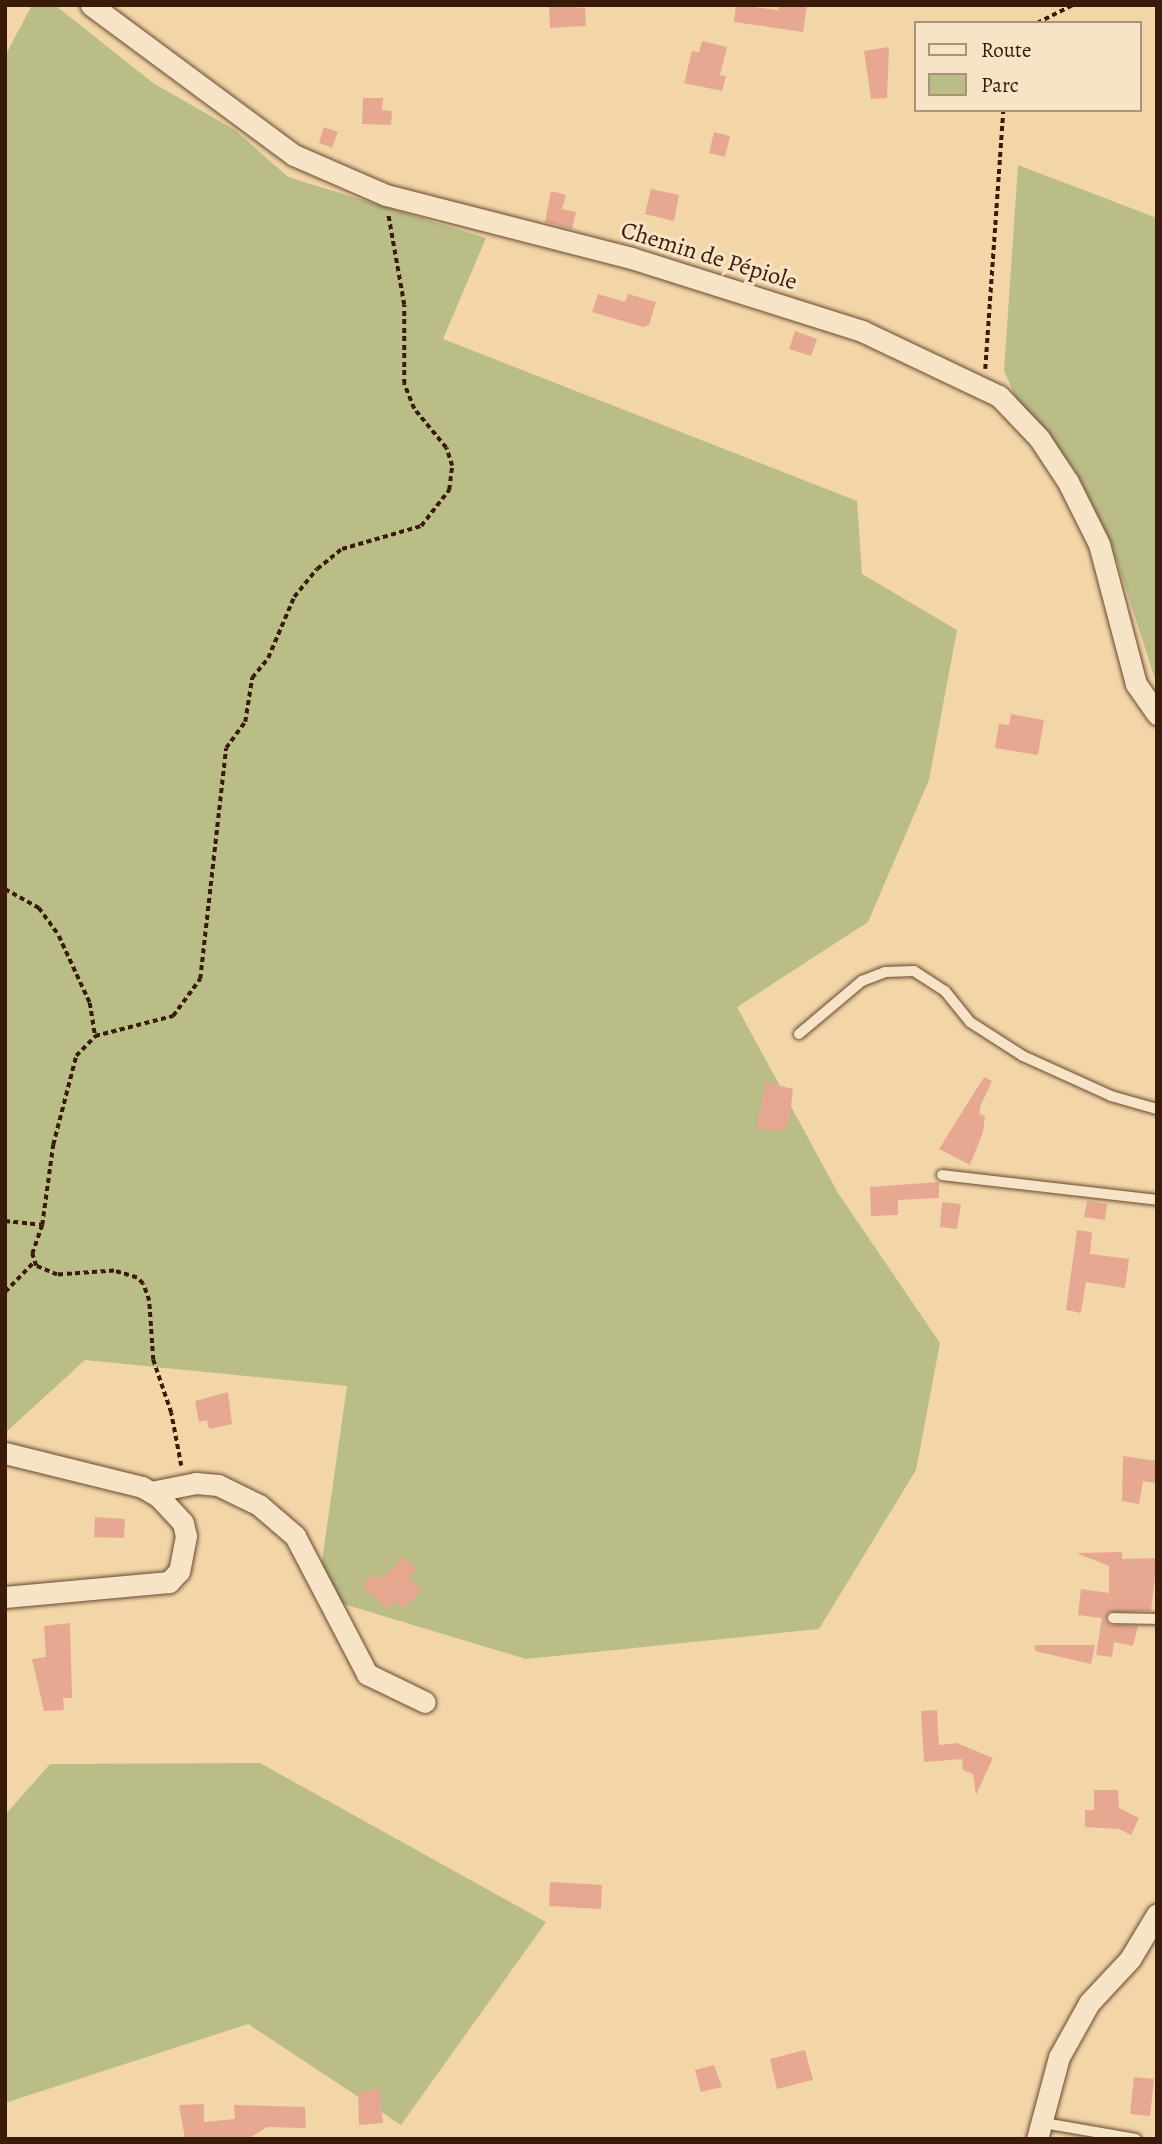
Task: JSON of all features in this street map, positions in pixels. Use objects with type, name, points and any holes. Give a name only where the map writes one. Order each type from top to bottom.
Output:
[{"type":"street","name":"Chemin de Pépiole","points":[[90,5],[294,155],[386,195],[631,258],[862,331],[999,396],[1039,438],[1068,482],[1099,544],[1136,684],[1157,714]]},
{"type":"street","points":[[5,1453],[161,1490],[218,1485],[259,1505],[295,1536],[340,1630],[367,1674],[425,1702]]},
{"type":"street","points":[[5,1597],[169,1582],[179,1572],[183,1523],[161,1490]]},
{"type":"street","points":[[1040,2131],[1059,2057],[1089,2003],[1130,1959],[1157,1914]]},
{"type":"lane","points":[[799,1034],[862,981],[885,972],[914,971],[945,991],[970,1022],[1023,1056],[1111,1096],[1157,1109]]},
{"type":"lane","points":[[942,1175],[1157,1200]]},
{"type":"lane","points":[[1113,1618],[1157,1619]]},
{"type":"lane","points":[[1040,2131],[1136,2139]]},
{"type":"path","points":[[1041,21],[1073,5]]},
{"type":"path","points":[[983,388],[1003,112]]},
{"type":"path","points":[[5,1292],[33,1263],[42,1225],[53,1145],[76,1056],[96,1036],[173,1016],[200,979],[226,748],[245,722],[253,678],[268,659],[294,597],[317,569],[342,549],[421,526],[449,490],[452,466],[446,449],[414,409],[404,384],[404,305],[389,236],[386,195]]},
{"type":"path","points":[[5,836],[5,867]]},
{"type":"path","points":[[5,889],[39,908],[59,936],[90,1003],[96,1036]]},
{"type":"path","points":[[5,1221],[42,1225]]},
{"type":"path","points":[[33,1263],[57,1275],[114,1271],[137,1278],[143,1284],[149,1301],[153,1360],[183,1459],[161,1490]]},
{"type":"green space","points":[[32,5],[55,5],[153,83],[235,130],[288,177],[486,238],[443,339],[857,501],[862,574],[957,630],[929,780],[868,922],[737,1007],[838,1193],[940,1343],[916,1470],[819,1629],[526,1659],[317,1596],[347,1386],[85,1360],[5,1433],[5,56]]},
{"type":"green space","points":[[1018,165],[1157,218],[1157,685],[1111,543],[1075,470],[1017,400],[1004,371]]},
{"type":"green space","points":[[260,1763],[546,1922],[401,2125],[248,2024],[5,2103],[5,1815],[50,1764]]},
{"type":"building","points":[[549,5],[585,8],[586,26],[550,28]]},
{"type":"building","points":[[736,5],[778,10],[779,5],[807,5],[803,32],[734,22]]},
{"type":"building","points":[[702,41],[727,47],[720,75],[726,76],[722,91],[684,83],[692,51],[699,52]]},
{"type":"building","points":[[889,47],[887,98],[871,99],[864,51]]},
{"type":"building","points":[[363,98],[383,98],[382,110],[392,111],[391,125],[362,124]]},
{"type":"building","points":[[324,127],[338,132],[332,148],[319,143]]},
{"type":"building","points":[[714,132],[730,136],[725,157],[709,153]]},
{"type":"building","points":[[651,189],[679,195],[674,221],[645,214]]},
{"type":"building","points":[[551,191],[566,195],[562,209],[576,212],[572,229],[545,222]]},
{"type":"building","points":[[598,294],[625,302],[628,294],[656,302],[649,325],[643,327],[592,312]]},
{"type":"building","points":[[795,331],[817,339],[811,356],[789,349]]},
{"type":"building","points":[[1011,714],[1044,720],[1038,755],[995,748],[999,724],[1009,725]]},
{"type":"building","points":[[984,1077],[992,1081],[980,1107],[980,1114],[985,1116],[983,1132],[970,1165],[939,1149]]},
{"type":"building","points":[[766,1082],[793,1089],[789,1123],[782,1131],[756,1129]]},
{"type":"building","points":[[939,1182],[939,1198],[898,1200],[898,1215],[871,1216],[870,1187]]},
{"type":"building","points":[[1087,1201],[1107,1204],[1105,1220],[1084,1217]]},
{"type":"building","points":[[942,1202],[961,1204],[957,1229],[940,1227]]},
{"type":"building","points":[[1077,1230],[1092,1232],[1090,1254],[1129,1259],[1125,1288],[1086,1282],[1081,1313],[1066,1310]]},
{"type":"building","points":[[228,1392],[232,1424],[209,1429],[207,1420],[199,1422],[195,1401]]},
{"type":"building","points":[[1123,1456],[1157,1461],[1157,1479],[1155,1483],[1143,1481],[1139,1504],[1122,1501]]},
{"type":"building","points":[[95,1517],[125,1519],[124,1538],[94,1537]]},
{"type":"building","points":[[1122,1552],[1122,1559],[1157,1558],[1151,1611],[1109,1612],[1105,1619],[1110,1625],[1138,1626],[1133,1646],[1114,1642],[1112,1657],[1096,1655],[1102,1618],[1078,1615],[1081,1589],[1109,1593],[1109,1566],[1076,1553]]},
{"type":"building","points":[[402,1557],[416,1569],[409,1578],[422,1589],[404,1609],[395,1601],[388,1610],[362,1586],[372,1574],[379,1579],[387,1574]]},
{"type":"building","points":[[70,1623],[72,1698],[63,1698],[64,1710],[44,1711],[32,1659],[46,1657],[44,1626]]},
{"type":"building","points":[[1035,1645],[1095,1645],[1091,1664],[1035,1651]]},
{"type":"building","points":[[937,1710],[939,1745],[957,1743],[993,1758],[976,1795],[973,1774],[963,1770],[962,1759],[924,1762],[921,1711]]},
{"type":"building","points":[[1094,1790],[1118,1790],[1119,1808],[1139,1818],[1131,1835],[1119,1829],[1085,1827],[1085,1810],[1094,1810]]},
{"type":"building","points":[[550,1882],[602,1885],[601,1909],[549,1906]]},
{"type":"building","points":[[805,2050],[813,2080],[777,2089],[770,2059]]},
{"type":"building","points":[[714,2065],[722,2087],[701,2092],[695,2070]]},
{"type":"building","points":[[1134,2077],[1154,2079],[1150,2116],[1130,2114]]},
{"type":"building","points":[[379,2089],[383,2123],[359,2125],[358,2092]]},
{"type":"building","points":[[204,2104],[204,2122],[235,2119],[234,2105],[305,2107],[306,2128],[267,2127],[248,2139],[185,2139],[179,2105]]}]
